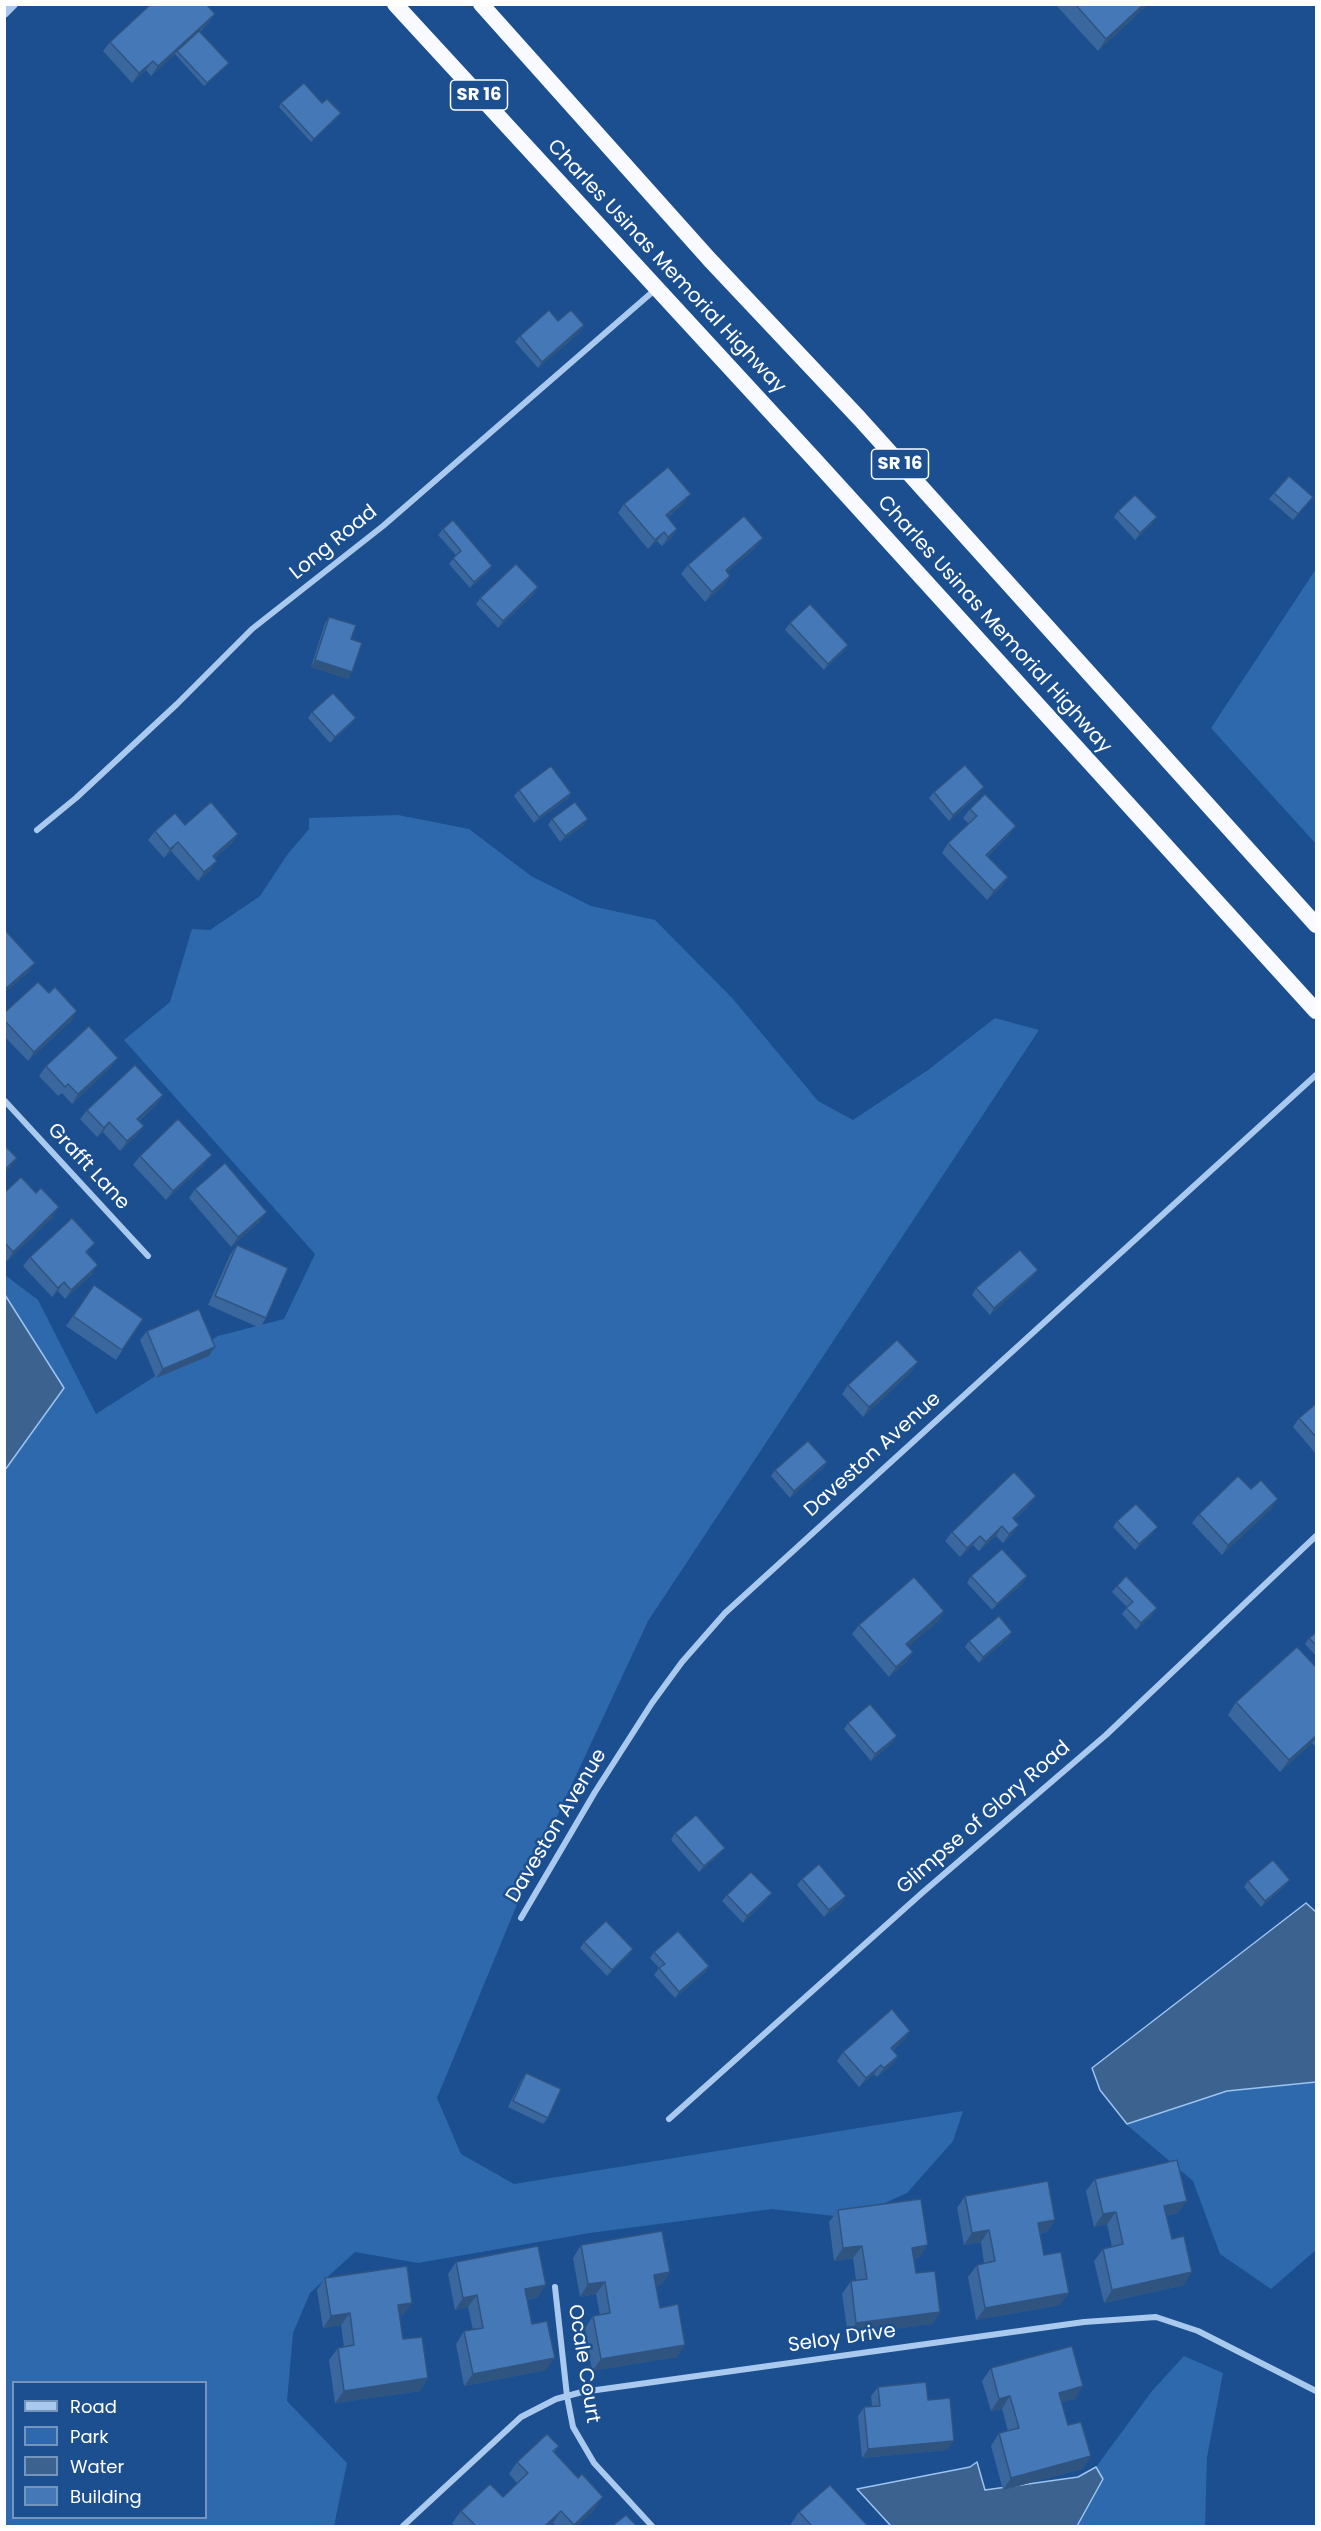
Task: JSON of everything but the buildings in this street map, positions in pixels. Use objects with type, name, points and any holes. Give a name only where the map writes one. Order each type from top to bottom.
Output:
[{"type":"highway","name":"Charles Usinas Memorial Highway","points":[[395,4],[1317,1011]]},
{"type":"highway","name":"Charles Usinas Memorial Highway","points":[[481,4],[710,260],[858,418],[1317,925]]},
{"type":"street","points":[[4,13],[13,4]]},
{"type":"street","name":"Long Road","points":[[37,830],[76,798],[160,720],[252,629],[383,526],[657,288]]},
{"type":"street","name":"Daveston Avenue","points":[[521,1918],[595,1792],[652,1703],[682,1662],[725,1613],[1317,1075]]},
{"type":"street","name":"Grafft Lane","points":[[4,1100],[148,1256]]},
{"type":"street","name":"Glimpse of Glory Road","points":[[669,2119],[922,1893],[1106,1735],[1317,1536]]},
{"type":"street","name":"Ocale Court","points":[[555,2287],[567,2396],[573,2427],[594,2463],[652,2526]]},
{"type":"street","name":"Seloy Drive","points":[[403,2526],[521,2417],[556,2399],[582,2392],[1084,2322],[1156,2317],[1198,2331],[1317,2391]]},
{"type":"green space","points":[[1316,569],[1316,844],[1211,728]]},
{"type":"green space","points":[[398,815],[469,829],[531,876],[591,906],[655,920],[733,999],[818,1101],[853,1120],[928,1070],[995,1018],[1039,1030],[648,1621],[525,1885],[437,2098],[461,2154],[514,2184],[963,2111],[953,2141],[907,2193],[852,2218],[772,2209],[590,2233],[418,2263],[355,2252],[310,2293],[293,2333],[287,2401],[347,2463],[334,2526],[5,2526],[4,1470],[64,1388],[5,1295],[5,1275],[38,1300],[96,1414],[218,1336],[284,1319],[315,1254],[124,1040],[170,1002],[192,929],[210,930],[260,896],[287,855],[309,829],[309,818]]},
{"type":"green space","points":[[1316,2082],[1316,2250],[1271,2289],[1220,2254],[1193,2181],[1127,2125],[1227,2091]]},
{"type":"green space","points":[[1184,2356],[1223,2373],[1207,2457],[1205,2526],[1077,2526],[1103,2479],[1096,2467],[1152,2391]]},
{"type":"water","points":[[4,1295],[64,1388],[5,1470]]},
{"type":"water","points":[[1306,1903],[1316,1912],[1316,2082],[1227,2091],[1127,2124],[1100,2090],[1092,2068]]},
{"type":"water","points":[[977,2462],[985,2490],[1078,2477],[1096,2467],[1103,2479],[1077,2526],[891,2526],[857,2489],[970,2467]]}]
